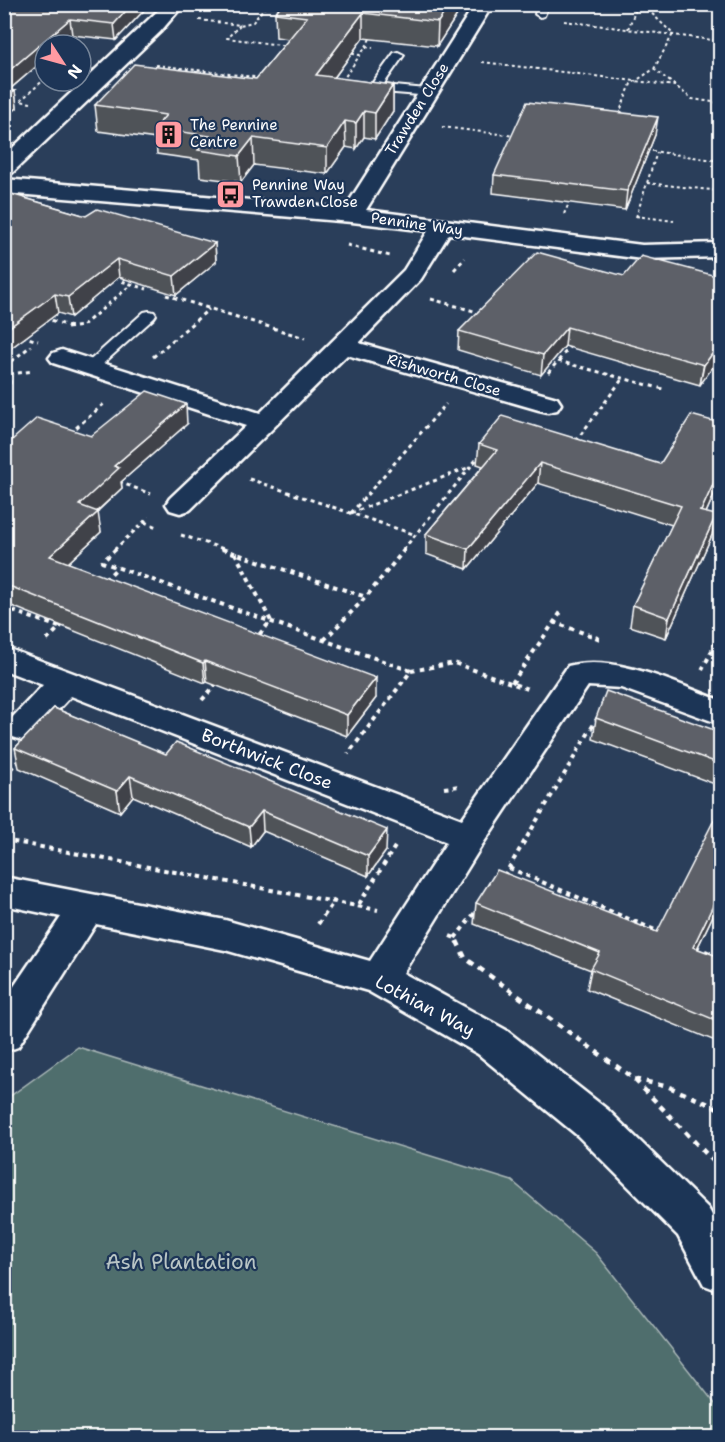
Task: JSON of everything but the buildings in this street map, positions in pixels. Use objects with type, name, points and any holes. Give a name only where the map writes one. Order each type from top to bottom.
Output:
[{"type":"street","name":"Trawden Close","points":[[352,214],[484,4]]},
{"type":"street","points":[[4,168],[116,67],[170,10]]},
{"type":"street","name":"Pennine Way","points":[[4,186],[352,214],[642,252],[720,250]]},
{"type":"street","points":[[174,502],[214,470],[265,423],[413,274],[442,227]]},
{"type":"street","name":"Rishworth Close","points":[[340,345],[538,401]]},
{"type":"street","points":[[62,358],[265,423]]},
{"type":"street","name":"Borthwick Close","points":[[14,661],[469,837]]},
{"type":"street","points":[[379,979],[469,837],[579,674],[624,677],[720,712]]},
{"type":"street","points":[[22,728],[65,682]]},
{"type":"street","name":"Lothian Way","points":[[4,891],[86,909],[225,934],[379,979],[492,1042],[593,1123],[693,1222],[720,1270]]},
{"type":"street","points":[[4,1035],[86,909]]},
{"type":"lane","points":[[398,55],[375,88],[427,93]]},
{"type":"lane","points":[[91,368],[149,315]]},
{"type":"path","points":[[170,10],[240,25],[254,22],[267,4]]},
{"type":"path","points":[[628,29],[640,4],[673,34]]},
{"type":"path","points":[[664,4],[720,11]]},
{"type":"path","points":[[561,20],[720,41]]},
{"type":"path","points":[[240,25],[227,38],[294,46]]},
{"type":"path","points":[[337,88],[366,47],[372,33],[367,29]]},
{"type":"path","points":[[622,125],[626,115],[620,111],[630,84],[654,69],[673,34]]},
{"type":"path","points":[[366,47],[376,48]]},
{"type":"path","points":[[338,52],[360,55]]},
{"type":"path","points":[[450,57],[675,86]]},
{"type":"path","points":[[116,67],[267,79]]},
{"type":"path","points":[[654,69],[692,99],[720,103]]},
{"type":"path","points":[[408,123],[520,137]]},
{"type":"path","points":[[636,149],[720,161]]},
{"type":"path","points":[[634,222],[657,152]]},
{"type":"path","points":[[647,183],[720,191]]},
{"type":"path","points":[[561,220],[573,195]]},
{"type":"path","points":[[121,281],[130,275]]},
{"type":"path","points":[[111,278],[154,291]]},
{"type":"path","points":[[165,294],[311,339]]},
{"type":"path","points":[[427,298],[484,314]]},
{"type":"path","points":[[148,361],[210,308]]},
{"type":"path","points":[[38,316],[72,327]]},
{"type":"path","points":[[16,334],[38,341]]},
{"type":"path","points":[[538,401],[558,361],[576,339]]},
{"type":"path","points":[[558,361],[663,389]]},
{"type":"path","points":[[586,445],[576,442],[623,378]]},
{"type":"path","points":[[351,513],[466,381]]},
{"type":"path","points":[[4,383],[10,385]]},
{"type":"path","points":[[61,440],[112,396]]},
{"type":"path","points":[[324,640],[366,597],[486,448]]},
{"type":"path","points":[[351,513],[471,466]]},
{"type":"path","points":[[214,470],[416,535]]},
{"type":"path","points":[[111,479],[174,502]]},
{"type":"path","points":[[174,502],[144,522],[102,562],[411,670],[454,663],[532,690],[526,700]]},
{"type":"path","points":[[144,522],[164,529]]},
{"type":"path","points":[[174,532],[366,597]]},
{"type":"path","points":[[235,553],[271,621]]},
{"type":"path","points":[[101,584],[118,567]]},
{"type":"path","points":[[4,608],[59,627]]},
{"type":"path","points":[[512,683],[561,612]]},
{"type":"path","points":[[14,661],[68,618]]},
{"type":"path","points":[[256,639],[271,621]]},
{"type":"path","points":[[686,700],[720,635]]},
{"type":"path","points":[[328,782],[411,670]]},
{"type":"path","points":[[180,726],[226,674]]},
{"type":"path","points":[[503,877],[624,677]]},
{"type":"path","points":[[359,904],[429,789],[470,785]]},
{"type":"path","points":[[4,840],[359,904],[417,920],[455,938],[465,958],[633,1078],[720,1168]]},
{"type":"path","points":[[509,868],[668,935]]},
{"type":"path","points":[[455,938],[482,903]]},
{"type":"path","points":[[689,944],[720,958]]},
{"type":"path","points":[[633,1078],[669,1087],[720,1109]]},
{"type":"green space","name":"Ash Plantation","points":[[78,1047],[512,1181],[596,1253],[720,1410],[720,1437],[5,1437],[5,1100]]},
{"type":"place","name":"The Pennine Centre","points":[[169,134]]},
{"type":"place","name":"Pennine Way Trawden Close","points":[[231,194]]}]
